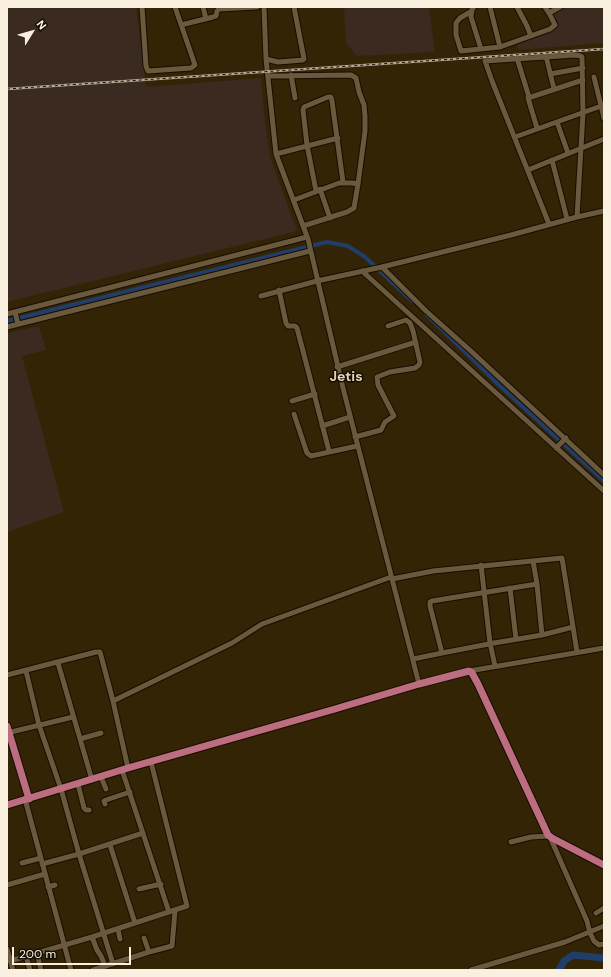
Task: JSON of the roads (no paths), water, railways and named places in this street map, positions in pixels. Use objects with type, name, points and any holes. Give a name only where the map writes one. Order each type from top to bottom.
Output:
[{"type":"main road","points":[[7,805],[125,769],[469,671],[472,673],[478,684],[549,836],[604,865]]},
{"type":"main road","points":[[8,731],[27,799]]},
{"type":"street","points":[[142,7],[146,66],[148,71],[194,67],[195,65],[175,7]]},
{"type":"street","points":[[203,7],[206,19]]},
{"type":"street","points":[[181,25],[215,17],[217,11],[220,9],[257,7]]},
{"type":"street","points":[[264,7],[266,59],[269,76],[273,134],[276,154],[307,238],[357,446],[419,684]]},
{"type":"street","points":[[266,59],[278,62],[304,59],[294,7]]},
{"type":"street","points":[[490,7],[500,47]]},
{"type":"street","points":[[517,7],[531,36]]},
{"type":"street","points":[[473,8],[458,20],[455,27],[461,51],[500,47],[554,26],[552,17],[545,7]]},
{"type":"street","points":[[548,13],[560,7]]},
{"type":"street","points":[[473,8],[471,17],[481,50]]},
{"type":"street","points":[[546,56],[554,89]]},
{"type":"street","points":[[549,224],[485,61],[546,56],[581,56],[583,113],[577,217]]},
{"type":"street","points":[[517,58],[537,128]]},
{"type":"street","points":[[550,74],[582,68]]},
{"type":"street","points":[[291,75],[294,98]]},
{"type":"street","points":[[269,76],[353,75],[356,78],[364,105],[366,117],[354,208],[347,212],[303,226]]},
{"type":"street","points":[[594,77],[604,118]]},
{"type":"street","points":[[529,97],[583,80]]},
{"type":"street","points":[[330,218],[318,190],[307,145],[303,110],[306,107],[328,97],[332,98],[343,182]]},
{"type":"street","points":[[515,137],[602,106]]},
{"type":"street","points":[[557,122],[568,153]]},
{"type":"street","points":[[276,154],[338,138]]},
{"type":"street","points":[[528,170],[604,138]]},
{"type":"street","points":[[552,160],[567,219]]},
{"type":"street","points":[[294,200],[343,182],[358,184]]},
{"type":"street","points":[[261,296],[279,290],[380,267],[511,235],[567,219],[604,211]]},
{"type":"street","points":[[7,314],[307,238]]},
{"type":"street","points":[[7,327],[310,250]]},
{"type":"street","points":[[380,267],[604,475]]},
{"type":"street","points":[[365,270],[409,313],[604,491]]},
{"type":"street","points":[[279,290],[286,323],[288,326],[295,326],[297,328],[329,451]]},
{"type":"street","points":[[15,312],[18,323]]},
{"type":"street","points":[[388,326],[406,320],[409,313]]},
{"type":"street","points":[[355,437],[381,430],[385,422],[394,417],[376,378],[390,372],[417,366],[420,362],[412,328],[406,320]]},
{"type":"street","points":[[338,366],[416,342]]},
{"type":"street","points":[[292,401],[315,394]]},
{"type":"street","points":[[294,414],[308,454],[311,456],[357,446]]},
{"type":"street","points":[[322,426],[350,417]]},
{"type":"street","points":[[557,447],[565,439]]},
{"type":"street","points":[[113,701],[232,643],[262,624],[392,578],[481,565],[562,558],[577,652]]},
{"type":"street","points":[[533,561],[542,634]]},
{"type":"street","points":[[481,565],[490,643],[495,666]]},
{"type":"street","points":[[442,653],[430,602],[434,600],[537,584]]},
{"type":"street","points":[[510,588],[516,639]]},
{"type":"street","points":[[413,659],[573,627]]},
{"type":"street","points":[[469,671],[604,648]]},
{"type":"street","points":[[7,675],[100,652],[113,701],[130,792],[169,912]]},
{"type":"street","points":[[58,663],[92,780]]},
{"type":"street","points":[[26,671],[39,725],[61,789],[102,933],[113,964]]},
{"type":"street","points":[[8,731],[73,717]]},
{"type":"street","points":[[80,739],[101,733]]},
{"type":"street","points":[[10,961],[185,908],[187,904],[152,762]]},
{"type":"street","points":[[101,777],[106,789]]},
{"type":"street","points":[[78,784],[84,808],[86,810],[90,810]]},
{"type":"street","points":[[105,804],[104,801],[106,800],[130,792]]},
{"type":"street","points":[[27,799],[48,888],[71,970]]},
{"type":"street","points":[[42,864],[79,854],[143,833]]},
{"type":"street","points":[[511,842],[528,838],[549,836],[587,920],[594,941],[597,944],[604,944]]},
{"type":"street","points":[[110,844],[135,924]]},
{"type":"street","points":[[22,863],[41,858]]},
{"type":"street","points":[[7,885],[45,874]]},
{"type":"street","points":[[139,889],[161,884]]},
{"type":"street","points":[[48,888],[55,885]]},
{"type":"street","points":[[596,913],[604,908]]},
{"type":"street","points":[[93,970],[172,946],[175,911]]},
{"type":"street","points":[[471,970],[565,942],[604,926]]},
{"type":"street","points":[[118,929],[120,939]]},
{"type":"street","points":[[92,937],[105,966]]},
{"type":"street","points":[[144,938],[149,952]]},
{"type":"street","points":[[7,949],[12,970]]},
{"type":"street","points":[[37,953],[41,970]]},
{"type":"street","points":[[26,956],[30,970]]},
{"type":"waterway","points":[[7,321],[327,242],[348,246],[365,257],[412,301]]},
{"type":"waterway","points":[[426,314],[501,387],[604,481]]},
{"type":"waterway","points":[[559,970],[564,961],[573,955],[604,958]]},
{"type":"railway","points":[[7,89],[604,49]]},
{"type":"district","name":"Jetis","points":[[346,377]]}]
